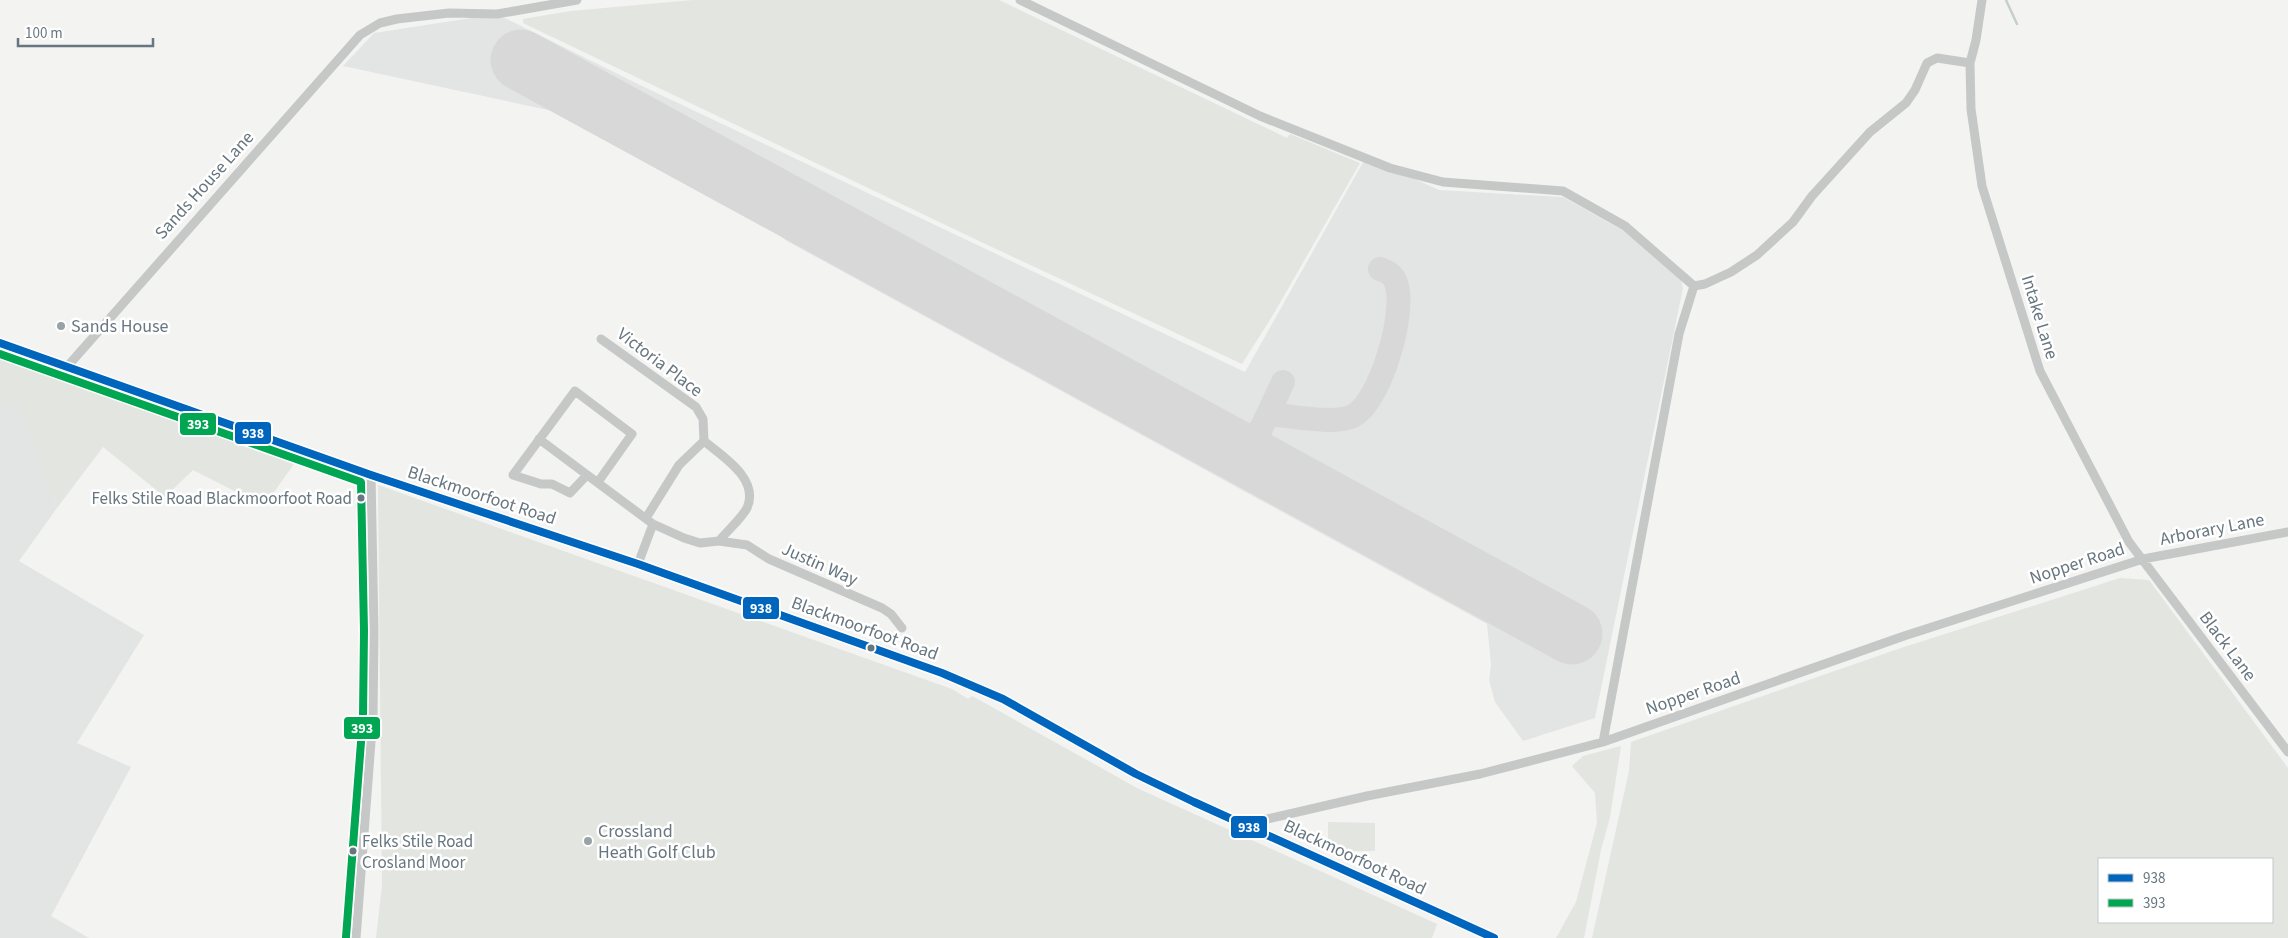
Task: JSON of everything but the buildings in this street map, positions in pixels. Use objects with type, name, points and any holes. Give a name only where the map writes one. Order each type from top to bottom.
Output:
[{"type":"street","name":"Sands House Lane","points":[[66,368],[360,34],[369,28],[397,19],[449,13],[497,14],[577,0]]},
{"type":"street","points":[[1020,0],[1260,116],[1390,168],[1443,182],[1563,192],[1625,226],[1694,286]]},
{"type":"street","name":"Intake Lane","points":[[1982,0],[1976,40],[1970,63],[1971,109],[1982,186],[2040,371],[2129,542],[2142,559]]},
{"type":"street","points":[[1694,286],[1705,284],[1731,272],[1757,256],[1793,222],[1812,196],[1870,132],[1906,103],[1915,90],[1927,64],[1937,58],[1970,63]]},
{"type":"street","points":[[1603,742],[1679,334],[1694,286]]},
{"type":"street","name":"Victoria Place","points":[[602,339],[696,407],[703,419],[704,441]]},
{"type":"street","name":"Blackmoorfoot Road","points":[[0,343],[371,475],[638,564],[951,676],[1003,699],[1152,782],[1494,938]]},
{"type":"street","points":[[587,475],[570,493],[552,484],[541,484],[513,476],[575,390],[632,434],[598,482]]},
{"type":"street","points":[[539,439],[650,521],[684,538],[700,543],[719,540],[746,509],[750,496],[746,482],[736,468],[704,441],[680,465],[650,521],[638,564]]},
{"type":"street","points":[[356,938],[373,716],[374,631],[371,475]]},
{"type":"street","name":"Arborary Lane","points":[[2142,559],[2288,532]]},
{"type":"street","name":"Justin Way","points":[[719,540],[747,545],[769,559],[882,608],[891,614],[902,628]]},
{"type":"street","name":"Nopper Road","points":[[1245,824],[1367,796],[1480,774],[1603,742],[1904,636],[2142,559]]},
{"type":"street","name":"Black Lane","points":[[2142,559],[2288,752]]},
{"type":"shaded area","points":[[693,0],[999,0],[1287,138],[1290,134],[1360,163],[1273,315],[1242,364],[979,241],[523,23],[523,19],[571,11]]},
{"type":"shaded area","points":[[497,14],[640,85],[1245,372],[1366,157],[1439,190],[1563,197],[1622,230],[1680,276],[1683,288],[1595,718],[1523,741],[1495,702],[1489,680],[1491,665],[1487,624],[785,240],[767,220],[562,113],[343,66],[374,33]]},
{"type":"shaded area","points":[[0,352],[134,405],[296,461],[264,506],[193,470],[165,497],[103,447],[57,508],[19,407],[0,400]]},
{"type":"shaded area","points":[[0,400],[19,406],[57,508],[19,561],[144,635],[77,743],[131,767],[51,916],[89,938],[0,938]]},
{"type":"shaded area","points":[[378,485],[952,689],[968,699],[972,696],[1139,789],[1437,924],[1432,938],[376,938],[382,886]]},
{"type":"shaded area","points":[[2120,578],[2149,580],[2288,768],[2288,938],[1592,938],[1629,771],[1631,742],[1898,649]]},
{"type":"shaded area","points":[[1621,746],[1610,817],[1601,850],[1584,938],[1556,938],[1576,902],[1597,823],[1595,793],[1572,766],[1583,756]]},
{"type":"shaded area","points":[[1328,822],[1375,823],[1375,851],[1328,851]]},
{"type":"waterway","points":[[2006,0],[2017,24]]},
{"type":"taxiway","points":[[1269,414],[1335,420],[1353,416],[1363,408],[1373,394],[1389,355],[1398,314],[1396,283],[1390,274],[1380,269]]},
{"type":"taxiway","points":[[1208,434],[1248,437],[1260,431],[1283,382]]},
{"type":"runway","points":[[521,60],[1572,634]]},
{"type":"transit line","name":"938","points":[[0,343],[371,475],[638,564],[942,673],[1003,699],[1136,774],[1194,802],[1494,938]]},
{"type":"transit line","name":"393","points":[[0,354],[361,482],[364,631],[363,716],[346,937]]},
{"type":"place","name":"Sands House","points":[[61,326]]},
{"type":"place","name":"Felks Stile Road Blackmoorfoot Road","points":[[361,498]]},
{"type":"place","name":"Crossland Heath Golf Club","points":[[588,841]]},
{"type":"place","name":"Felks Stile Road Crosland Moor","points":[[353,851]]}]
